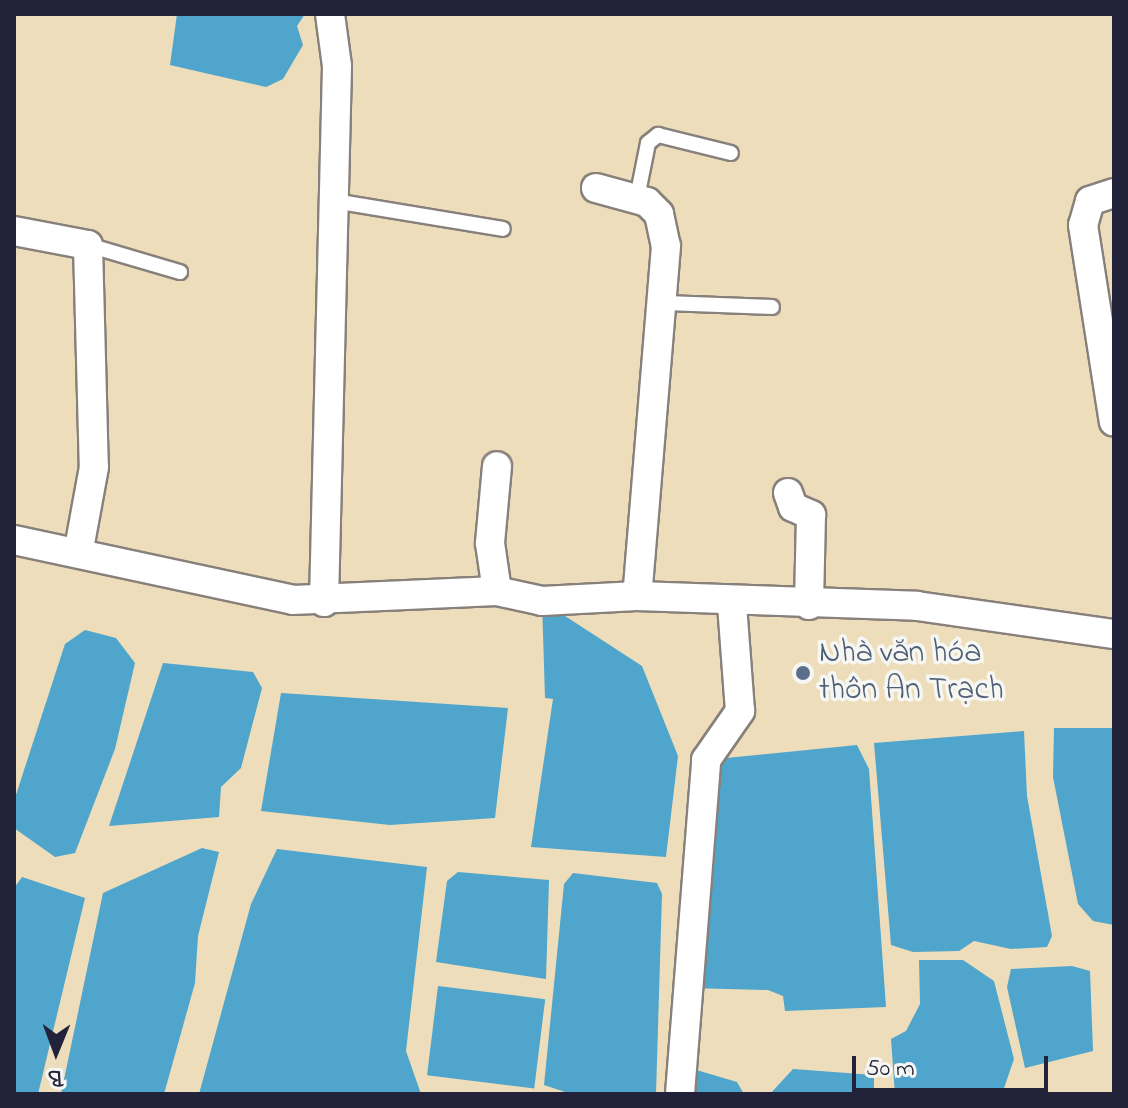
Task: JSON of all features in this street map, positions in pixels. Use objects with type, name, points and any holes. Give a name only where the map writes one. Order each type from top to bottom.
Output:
[{"type":"street","points":[[324,602],[337,66],[330,14]]},
{"type":"street","points":[[596,188],[637,198],[659,214],[666,303],[637,596]]},
{"type":"street","points":[[1114,193],[1090,201],[1083,225],[1114,422]]},
{"type":"street","points":[[14,231],[88,245],[94,467],[79,549]]},
{"type":"street","points":[[497,466],[490,543],[497,591]]},
{"type":"street","points":[[788,493],[793,507],[811,515],[809,605]]},
{"type":"street","points":[[14,540],[79,549],[324,602],[497,591],[542,601],[637,596],[732,605],[917,606],[1114,634]]},
{"type":"street","points":[[680,1094],[706,760],[740,711],[732,605]]},
{"type":"lane","points":[[637,198],[648,143],[658,135],[731,153]]},
{"type":"lane","points":[[334,201],[503,229]]},
{"type":"lane","points":[[88,245],[180,272]]},
{"type":"lane","points":[[666,303],[772,307]]},
{"type":"water","points":[[177,14],[305,14],[297,26],[303,45],[283,79],[266,87],[170,65]]},
{"type":"water","points":[[542,601],[642,666],[678,756],[666,857],[531,847],[553,699],[545,698]]},
{"type":"water","points":[[85,630],[116,638],[135,663],[115,749],[75,853],[55,857],[14,828],[14,801],[65,644]]},
{"type":"water","points":[[163,663],[253,672],[262,688],[241,768],[221,787],[219,817],[109,826]]},
{"type":"water","points":[[281,693],[508,708],[495,818],[390,825],[261,811]]},
{"type":"water","points":[[1054,728],[1114,728],[1114,925],[1093,921],[1078,904],[1053,777]]},
{"type":"water","points":[[1024,731],[1027,796],[1052,936],[1047,947],[1011,949],[974,941],[959,951],[913,952],[891,945],[874,743]]},
{"type":"water","points":[[857,745],[869,769],[886,1007],[785,1011],[783,996],[768,990],[689,988],[706,760]]},
{"type":"water","points":[[202,848],[219,852],[198,936],[195,983],[164,1094],[61,1094],[103,893]]},
{"type":"water","points":[[277,849],[427,867],[406,1051],[421,1094],[199,1094],[251,904]]},
{"type":"water","points":[[458,872],[549,880],[546,979],[436,962],[447,881]]},
{"type":"water","points":[[573,873],[657,883],[662,894],[656,1094],[571,1094],[544,1085],[564,884]]},
{"type":"water","points":[[22,877],[85,898],[38,1094],[14,1094],[14,888]]},
{"type":"water","points":[[919,960],[963,960],[994,981],[1014,1059],[1002,1094],[895,1094],[891,1039],[906,1031],[920,1004]]},
{"type":"water","points":[[1072,966],[1090,971],[1093,1051],[1025,1068],[1007,987],[1011,969]]},
{"type":"water","points":[[438,986],[545,999],[534,1088],[427,1075]]},
{"type":"water","points":[[683,1066],[737,1082],[744,1094],[680,1094]]},
{"type":"water","points":[[793,1069],[874,1075],[874,1094],[770,1094]]},
{"type":"place","name":"Nhà văn hóa thôn An Trạch","points":[[803,673]]}]
